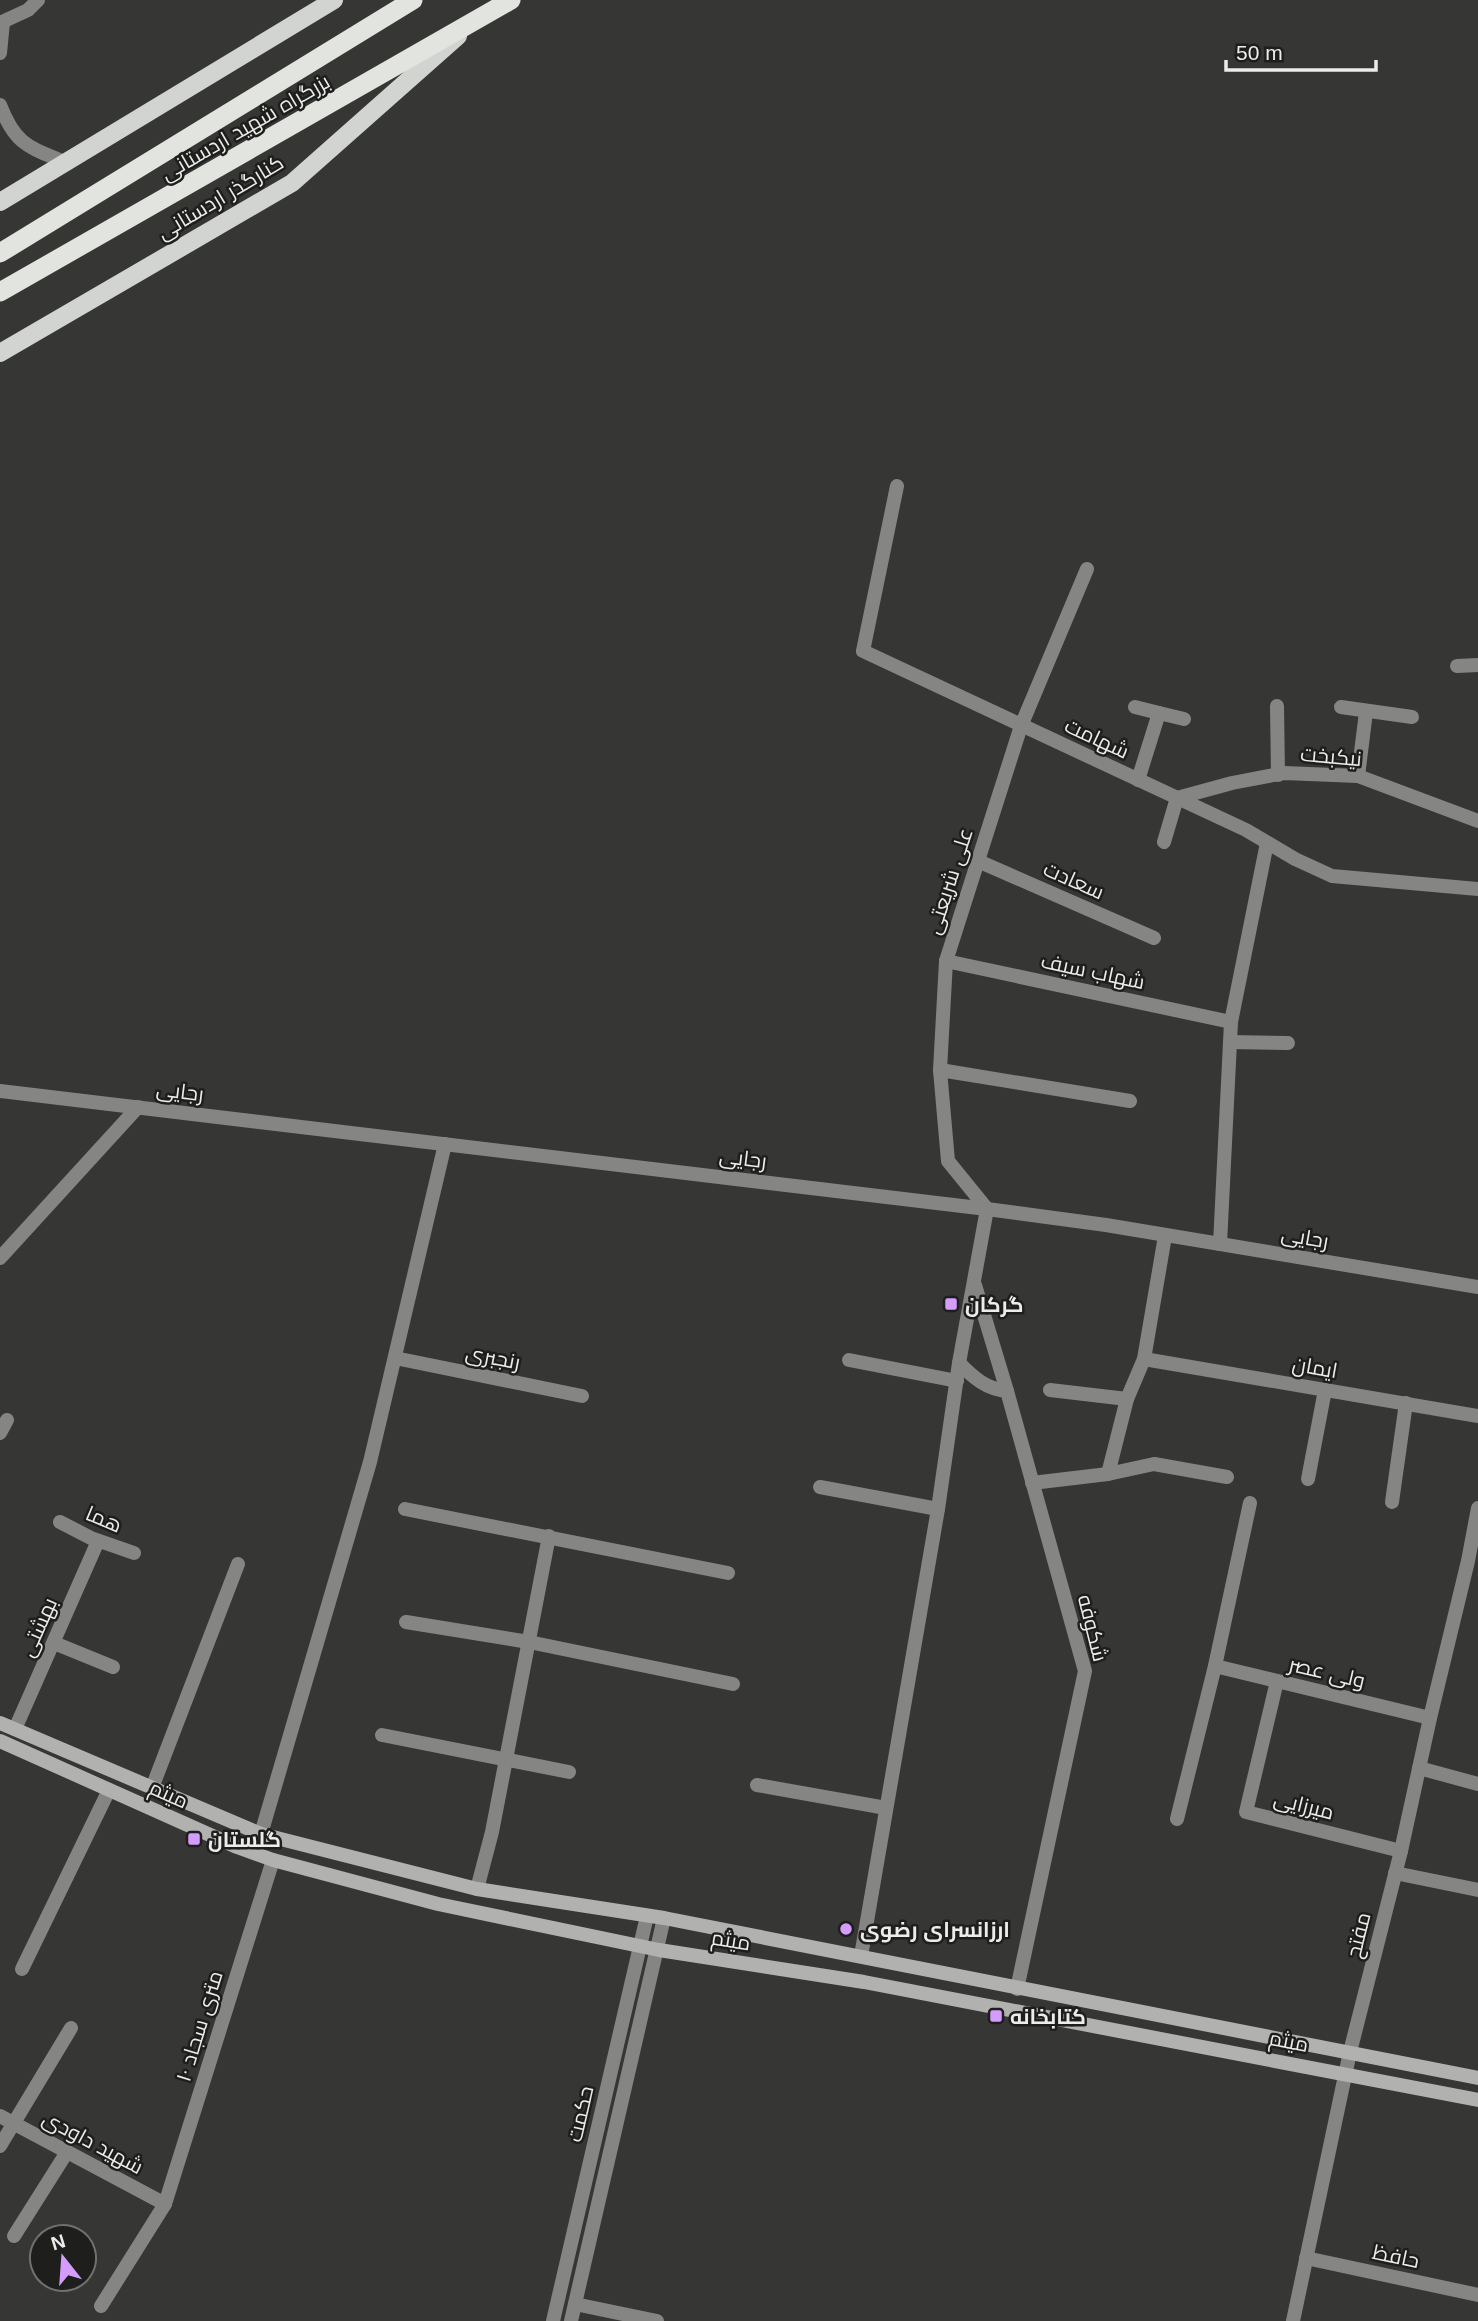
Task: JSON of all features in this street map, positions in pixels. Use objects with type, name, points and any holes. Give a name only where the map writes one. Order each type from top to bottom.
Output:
[{"type":"highway","name":"بزرگراه شهید اردستانی","points":[[0,253],[413,0]]},
{"type":"highway","name":"بزرگراه شهید اردستانی","points":[[0,292],[511,0]]},
{"type":"main road","points":[[0,202],[334,0]]},
{"type":"main road","name":"کنارگذر اردستانی","points":[[0,353],[292,183],[473,23]]},
{"type":"main road","name":"میثم","points":[[0,1723],[261,1835],[477,1889],[647,1916],[861,1956],[1017,1989],[1478,2078]]},
{"type":"main road","name":"میثم","points":[[0,1741],[237,1847],[273,1860],[438,1904],[659,1950],[864,1982],[1478,2100]]},
{"type":"street","points":[[0,53],[2,23],[28,10],[38,0]]},
{"type":"street","points":[[0,105],[9,127],[27,147],[67,163]]},
{"type":"street","name":"شهامت","points":[[897,486],[863,651],[1246,830],[1295,859],[1332,876],[1478,889]]},
{"type":"street","name":"علی شریعتی","points":[[987,1209],[948,1161],[940,1070],[946,961],[1021,726],[1087,569]]},
{"type":"street","points":[[1457,666],[1478,665]]},
{"type":"street","points":[[1276,706],[1278,775]]},
{"type":"street","points":[[1135,707],[1184,719]]},
{"type":"street","points":[[1341,707],[1412,717]]},
{"type":"street","points":[[1358,776],[1366,712]]},
{"type":"street","points":[[1138,780],[1159,713]]},
{"type":"street","name":"نیکبخت","points":[[1177,798],[1232,783],[1278,775],[1358,776],[1478,821]]},
{"type":"street","points":[[1164,842],[1177,798]]},
{"type":"street","points":[[1220,1244],[1231,1022],[1268,843]]},
{"type":"street","name":"سعادت","points":[[978,861],[1154,937]]},
{"type":"street","name":"شهاب سیف","points":[[946,961],[1231,1022]]},
{"type":"street","points":[[1230,1042],[1288,1044]]},
{"type":"street","points":[[940,1070],[1130,1101]]},
{"type":"street","name":"رجایی","points":[[1,1092],[1105,1224],[1478,1287]]},
{"type":"street","points":[[0,1258],[138,1107]]},
{"type":"street","points":[[261,1835],[370,1462],[445,1144]]},
{"type":"street","points":[[861,1956],[987,1209]]},
{"type":"street","points":[[1108,1474],[1127,1399],[1144,1359],[1166,1236]]},
{"type":"street","name":"شکوفه","points":[[975,1283],[1085,1671],[1017,1989]]},
{"type":"street","name":"رنجبری","points":[[395,1359],[582,1396]]},
{"type":"street","name":"ایمان","points":[[1144,1359],[1478,1416]]},
{"type":"street","points":[[849,1360],[957,1381]]},
{"type":"street","points":[[959,1363],[982,1383],[995,1390],[1007,1391]]},
{"type":"street","points":[[1050,1390],[1127,1399]]},
{"type":"street","points":[[1307,1479],[1325,1390]]},
{"type":"street","points":[[1392,1502],[1406,1404]]},
{"type":"street","points":[[1032,1483],[1108,1474],[1154,1464],[1227,1477]]},
{"type":"street","points":[[820,1487],[938,1509]]},
{"type":"street","points":[[1177,1819],[1215,1666],[1250,1503]]},
{"type":"street","name":"مفتح","points":[[1293,2321],[1350,2052],[1401,1851],[1430,1718],[1473,1562],[1478,1508]]},
{"type":"street","points":[[405,1509],[728,1573]]},
{"type":"street","name":"هما","points":[[60,1522],[98,1541],[134,1553]]},
{"type":"street","points":[[477,1889],[492,1832],[549,1536]]},
{"type":"street","name":"بهشتی","points":[[15,1729],[98,1541]]},
{"type":"street","points":[[152,1788],[238,1564]]},
{"type":"street","points":[[406,1622],[528,1642],[733,1684]]},
{"type":"street","points":[[54,1643],[113,1667]]},
{"type":"street","name":"ولی عصر","points":[[1215,1666],[1430,1718]]},
{"type":"street","name":"میرزایی","points":[[1278,1681],[1246,1812],[1401,1851]]},
{"type":"street","points":[[382,1735],[569,1772]]},
{"type":"street","points":[[1419,1768],[1478,1784]]},
{"type":"street","points":[[757,1785],[886,1808]]},
{"type":"street","points":[[22,1969],[109,1790]]},
{"type":"street","name":"۱۰ متری سجاد","points":[[101,2306],[165,2204],[273,1860]]},
{"type":"street","points":[[1395,1873],[1478,1890]]},
{"type":"street","name":"حکمت","points":[[553,2321],[647,1916]]},
{"type":"street","name":"حکمت","points":[[572,2321],[664,1919]]},
{"type":"street","points":[[0,2146],[7,2120],[71,2028]]},
{"type":"street","name":"شهید داودی","points":[[7,2120],[165,2204]]},
{"type":"street","points":[[14,2236],[67,2152]]},
{"type":"street","name":"حافظ","points":[[1306,2258],[1478,2295]]},
{"type":"street","points":[[575,2304],[657,2321]]},
{"type":"place","name":"گرکان","points":[[951,1304]]},
{"type":"place","name":"گلستان","points":[[194,1839]]},
{"type":"place","name":"ارزانسرای رضوی","points":[[846,1929]]},
{"type":"place","name":"کتابخانه","points":[[996,2016]]}]
